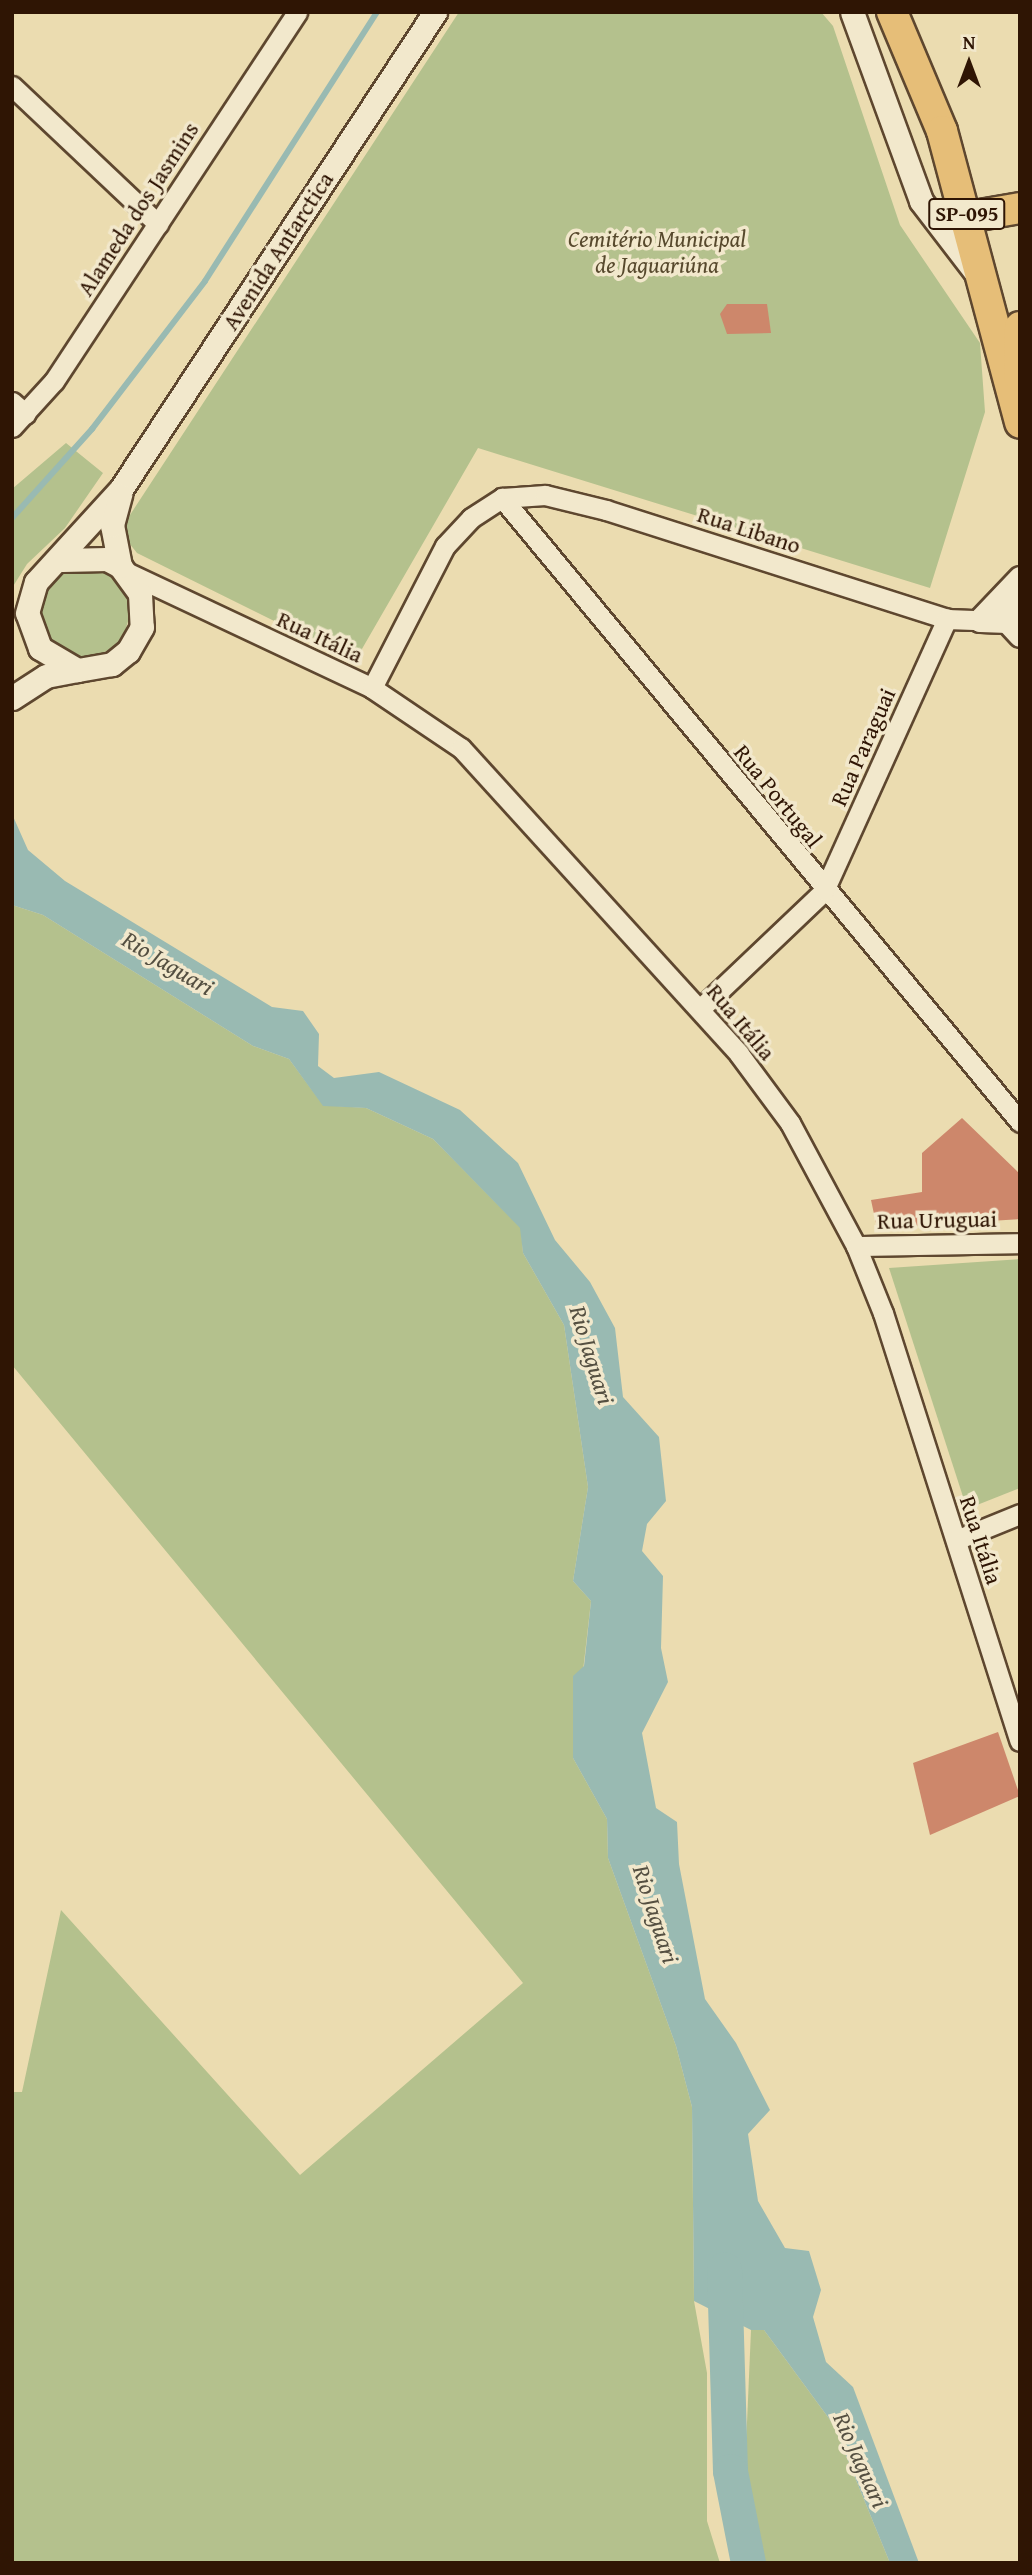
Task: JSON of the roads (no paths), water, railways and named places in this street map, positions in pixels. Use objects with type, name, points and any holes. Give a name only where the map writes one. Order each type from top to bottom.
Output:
[{"type":"main road","name":"SP-095","points":[[892,12],[942,131],[968,217],[1020,423]]},
{"type":"main road","points":[[968,217],[1020,208]]},
{"type":"main road","points":[[1020,327],[1020,385]]},
{"type":"street","name":"Alameda dos Jasmins","points":[[17,414],[158,224],[297,12]]},
{"type":"street","name":"Avenida Antarctica","points":[[62,560],[121,489],[435,12]]},
{"type":"street","points":[[852,12],[921,201],[934,225],[985,283]]},
{"type":"street","points":[[12,86],[158,224]]},
{"type":"street","name":"Avenida Antarctica","points":[[121,489],[111,525],[123,569]]},
{"type":"street","name":"Rua Libano","points":[[502,498],[545,495],[606,510],[947,619],[981,620]]},
{"type":"street","points":[[372,688],[445,547],[471,518],[502,498]]},
{"type":"street","name":"Rua Portugal","points":[[502,498],[824,891],[1020,1122]]},
{"type":"street","points":[[12,637],[27,613],[37,582],[62,560],[92,555],[123,569],[141,594],[144,611],[135,642],[112,664],[46,676],[12,698]]},
{"type":"street","name":"Rua Itália","points":[[123,569],[372,688],[461,748],[700,1009],[790,1123],[856,1246],[956,1540],[1020,1741]]},
{"type":"street","points":[[981,620],[1020,578]]},
{"type":"street","points":[[27,613],[40,648],[77,670]]},
{"type":"street","name":"Rua Paraguai","points":[[700,1009],[824,891],[947,619]]},
{"type":"street","points":[[981,620],[1016,620]]},
{"type":"street","name":"Rua Uruguai","points":[[856,1246],[1020,1243]]},
{"type":"street","points":[[956,1540],[1020,1514]]},
{"type":"water","points":[[12,814],[28,850],[65,881],[272,1007],[303,1011],[319,1034],[318,1066],[334,1078],[379,1072],[460,1110],[518,1163],[555,1240],[590,1282],[615,1328],[623,1397],[659,1437],[666,1501],[647,1524],[642,1551],[663,1576],[661,1648],[668,1682],[642,1733],[656,1808],[677,1822],[679,1864],[705,1999],[736,2043],[770,2110],[748,2134],[758,2201],[785,2248],[809,2251],[821,2290],[813,2317],[826,2362],[853,2387],[919,2563],[890,2563],[833,2424],[764,2330],[751,2330],[694,2301],[692,2107],[676,2046],[608,1858],[607,1819],[573,1758],[573,1676],[584,1666],[591,1601],[573,1581],[588,1487],[564,1325],[523,1253],[520,1228],[433,1139],[366,1108],[323,1106],[289,1059],[253,1046],[43,915],[12,905]]},
{"type":"waterway","points":[[12,518],[92,429],[205,281],[377,12]]},
{"type":"waterway","name":"Rio Jaguari","points":[[724,2269],[730,2471],[748,2563]]},
{"type":"park label","name":"Cemitério Municipal de Jaguariúna","points":[[657,252]]}]
